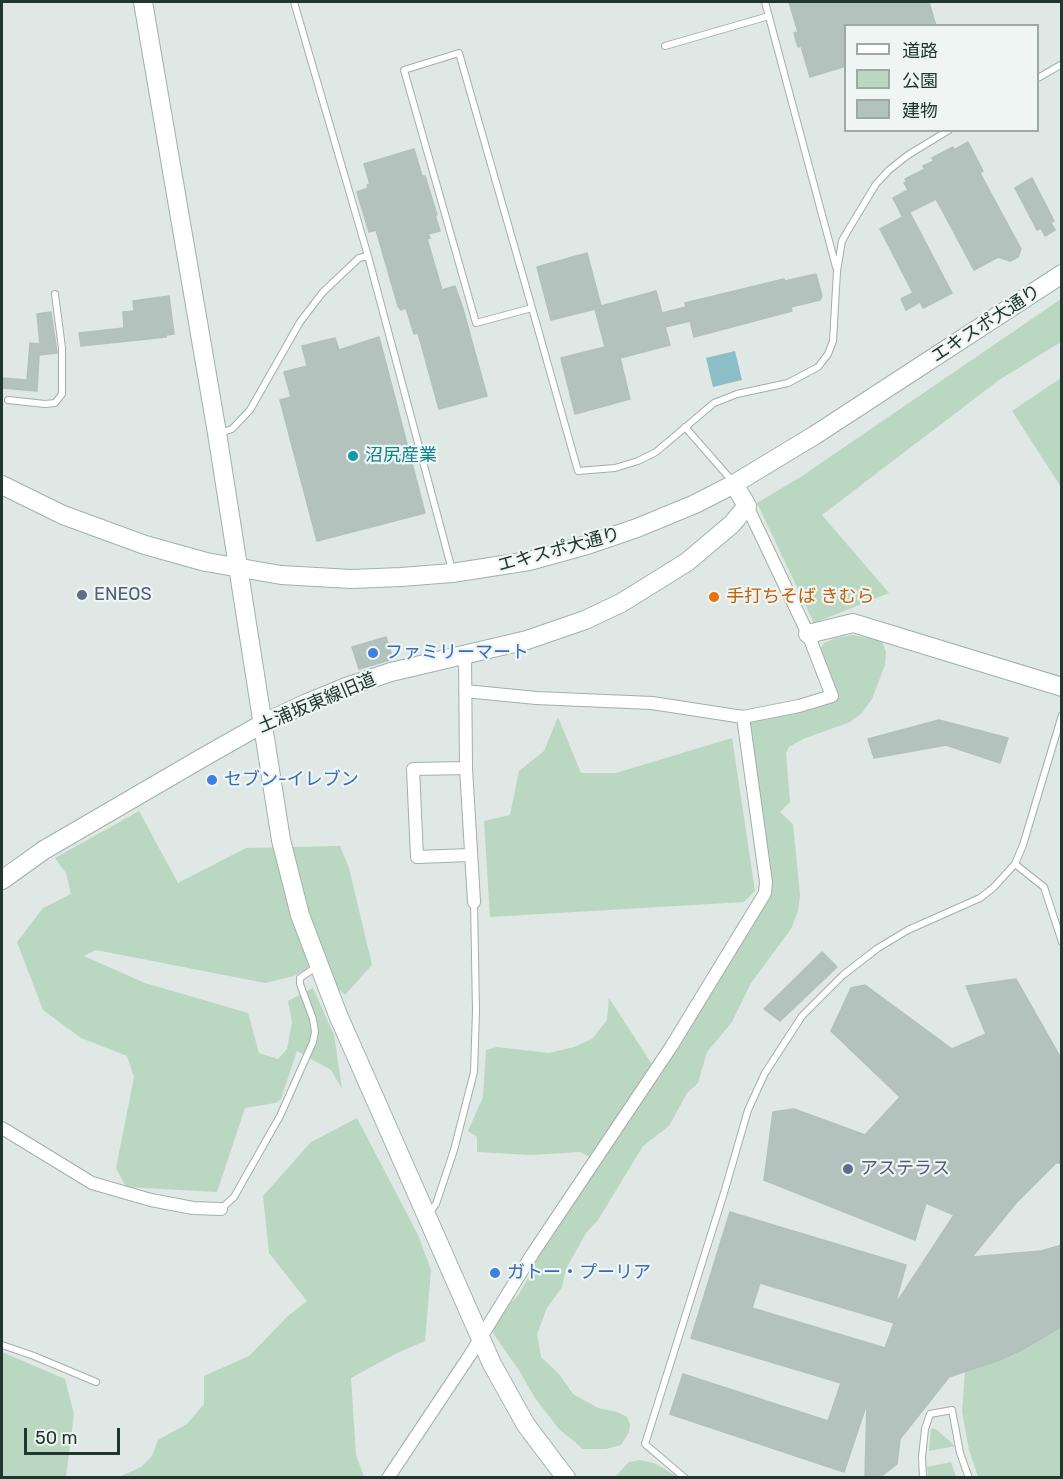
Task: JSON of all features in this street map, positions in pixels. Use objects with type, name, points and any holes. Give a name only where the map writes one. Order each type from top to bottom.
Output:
[{"type":"street","points":[[143,2],[217,433],[262,724],[286,863],[300,915],[338,1015],[480,1336],[506,1391],[526,1425],[566,1478]]},
{"type":"street","name":"エキスポ大通り","points":[[2,485],[63,515],[107,533],[184,556],[239,569],[281,575],[351,579],[452,573],[529,561],[637,528],[695,504],[734,484],[816,435],[1062,274]]},
{"type":"street","points":[[465,691],[536,698],[652,703],[743,717],[799,706],[832,696],[808,634],[747,506],[734,484]]},
{"type":"street","name":"土浦坂東線旧道","points":[[2,880],[44,850],[262,724],[346,687],[391,672],[498,647],[558,630],[621,603],[687,562],[719,536],[747,506]]},
{"type":"street","points":[[808,634],[853,623],[859,624],[1062,687]]},
{"type":"street","points":[[465,654],[466,768],[474,902]]},
{"type":"street","points":[[388,1478],[470,1355],[533,1252],[671,1047],[765,893],[766,882],[743,717]]},
{"type":"street","points":[[466,768],[413,769],[417,857],[470,855]]},
{"type":"street","points":[[2,1128],[92,1184],[161,1202],[193,1208],[221,1209]]},
{"type":"lane","points":[[294,2],[368,256],[452,573]]},
{"type":"lane","points":[[765,2],[837,271]]},
{"type":"lane","points":[[664,46],[769,16]]},
{"type":"lane","points":[[532,308],[476,323],[404,70],[459,53],[532,308],[578,471],[615,468],[638,461],[656,452],[714,402],[736,394],[788,383],[818,367],[828,354],[833,341],[837,271],[842,242],[876,184],[908,155],[946,132]]},
{"type":"lane","points":[[1039,77],[1062,64]]},
{"type":"lane","points":[[217,433],[232,429],[250,410],[300,322],[323,292],[359,258],[368,256]]},
{"type":"lane","points":[[8,400],[56,403],[62,394],[62,348],[55,294]]},
{"type":"lane","points":[[684,427],[734,484]]},
{"type":"lane","points":[[685,1478],[645,1444],[748,1110],[765,1072],[802,1016],[843,975],[878,948],[908,930],[980,898],[993,888],[1015,864],[1023,845],[1062,715]]},
{"type":"lane","points":[[1015,864],[1044,887],[1062,942]]},
{"type":"lane","points":[[426,1216],[436,1204],[454,1150],[474,1072],[476,1011],[474,902]]},
{"type":"lane","points":[[221,1209],[234,1197],[280,1116],[313,1042],[315,1032],[313,1019],[300,984],[300,978],[319,966]]},
{"type":"lane","points":[[2,1345],[96,1382]]},
{"type":"lane","points":[[923,1478],[922,1456],[930,1414],[952,1410],[960,1453],[969,1478]]},
{"type":"green space","points":[[1061,299],[1061,342],[999,380],[822,515],[889,593],[814,623],[757,503],[802,476]]},
{"type":"green space","points":[[1061,378],[1061,487],[1012,411]]},
{"type":"green space","points":[[853,635],[882,641],[886,652],[885,665],[872,699],[862,713],[850,722],[803,739],[789,747],[786,753],[790,802],[780,812],[793,824],[800,895],[798,911],[791,929],[751,983],[732,1022],[707,1052],[698,1083],[687,1093],[669,1126],[643,1146],[598,1220],[586,1233],[566,1269],[562,1287],[547,1308],[537,1334],[541,1357],[559,1374],[573,1394],[598,1408],[617,1412],[627,1417],[630,1425],[629,1432],[621,1445],[606,1449],[583,1449],[559,1429],[535,1398],[493,1333],[493,1321],[519,1294],[590,1157],[580,1152],[530,1155],[477,1152],[477,1137],[468,1131],[483,1097],[486,1050],[497,1047],[549,1053],[574,1047],[592,1039],[607,1020],[609,998],[657,1072],[768,896],[748,725],[752,720],[838,699],[825,671],[819,650],[824,643],[835,638]]},
{"type":"green space","points":[[558,717],[581,773],[616,773],[732,738],[755,891],[744,902],[490,917],[484,821],[510,815],[519,771],[544,751]]},
{"type":"green space","points":[[139,811],[178,883],[246,848],[340,846],[349,868],[372,965],[345,995],[336,987],[325,959],[294,976],[265,983],[96,950],[84,956],[145,983],[248,1013],[259,1053],[278,1059],[287,1049],[292,1022],[288,1001],[313,988],[334,1035],[342,1089],[331,1070],[297,1051],[281,1099],[275,1103],[245,1108],[217,1192],[126,1187],[116,1168],[134,1077],[127,1056],[81,1038],[43,1010],[17,942],[43,908],[71,894],[66,873],[55,858]]},
{"type":"green space","points":[[357,1118],[418,1235],[431,1270],[425,1341],[351,1378],[356,1455],[364,1477],[119,1477],[141,1467],[152,1456],[158,1440],[187,1424],[204,1404],[204,1376],[249,1356],[288,1316],[307,1301],[269,1253],[263,1196],[311,1142]]},
{"type":"green space","points":[[1061,1325],[1061,1477],[978,1477],[969,1450],[962,1412],[965,1371],[1002,1359],[1025,1348]]},
{"type":"green space","points":[[2,1352],[65,1379],[74,1414],[66,1477],[2,1477]]},
{"type":"green space","points":[[931,1429],[936,1429],[955,1446],[929,1451]]},
{"type":"green space","points":[[640,1460],[654,1463],[678,1477],[615,1477],[629,1462]]},
{"type":"green space","points":[[951,1462],[956,1477],[928,1477],[927,1467]]},
{"type":"water","points":[[735,351],[742,380],[713,387],[706,358]]},
{"type":"building","points":[[789,2],[929,2],[935,24],[844,24],[844,67],[810,77],[801,46],[798,47],[794,33],[798,32]]},
{"type":"building","points":[[968,142],[983,171],[980,173],[1021,249],[1018,257],[1010,261],[998,257],[974,270],[936,199],[902,216],[893,198],[908,190],[904,183],[907,182],[905,179],[925,169],[923,166],[934,161],[932,158]]},
{"type":"building","points":[[414,149],[437,215],[435,215],[440,231],[428,234],[430,238],[427,239],[442,290],[455,286],[487,396],[439,409],[418,333],[414,334],[406,308],[401,310],[398,306],[376,230],[369,232],[357,192],[368,188],[367,185],[370,184],[364,164]]},
{"type":"building","points":[[1032,178],[1054,221],[1051,223],[1055,230],[1045,236],[1041,228],[1037,230],[1015,188]]},
{"type":"building","points":[[910,213],[952,293],[923,308],[920,302],[906,310],[901,299],[913,293],[880,229]]},
{"type":"building","points":[[587,253],[601,306],[656,291],[662,313],[686,307],[685,303],[784,279],[785,281],[816,274],[822,296],[820,300],[791,307],[792,311],[694,337],[690,321],[665,327],[670,345],[620,358],[630,399],[575,414],[561,358],[605,347],[595,309],[551,320],[537,267]]},
{"type":"building","points":[[169,296],[174,334],[166,335],[166,337],[81,346],[79,333],[124,328],[123,312],[134,311],[133,301]]},
{"type":"building","points":[[51,312],[57,353],[39,355],[37,391],[2,388],[2,378],[27,380],[30,343],[40,344],[37,314]]},
{"type":"building","name":"沼尻産業","points":[[379,337],[425,513],[317,541],[280,400],[291,397],[284,372],[307,366],[302,346],[335,338],[339,350]]},
{"type":"building","points":[[386,637],[393,659],[359,669],[352,647]]},
{"type":"building","points":[[939,720],[1008,738],[1000,763],[946,745],[874,758],[868,739]]},
{"type":"building","points":[[822,952],[837,967],[780,1021],[764,1009]]},
{"type":"building","points":[[1016,979],[1062,1060],[1062,1163],[1056,1163],[1016,1203],[972,1257],[1041,1251],[1062,1245],[1062,1326],[1002,1359],[949,1377],[900,1439],[897,1464],[879,1478],[865,1478],[867,1403],[844,1472],[670,1414],[683,1374],[828,1421],[841,1383],[691,1338],[730,1212],[906,1265],[895,1305],[954,1215],[926,1203],[915,1240],[764,1180],[773,1112],[794,1109],[865,1135],[900,1097],[831,1031],[851,988],[865,985],[952,1049],[986,1034],[966,986]],"holes":[[[760,1283],[894,1323],[885,1348],[752,1308]]]},
{"type":"place","name":"沼尻産業","points":[[353,456]]},
{"type":"place","name":"ENEOS","points":[[82,595]]},
{"type":"place","name":"手打ちそば きむら","points":[[714,597]]},
{"type":"place","name":"ファミリーマート","points":[[373,653]]},
{"type":"place","name":"セブン-イレブン","points":[[212,780]]},
{"type":"place","name":"アステラス","points":[[848,1169]]},
{"type":"place","name":"ガトー・プーリア","points":[[495,1273]]}]
